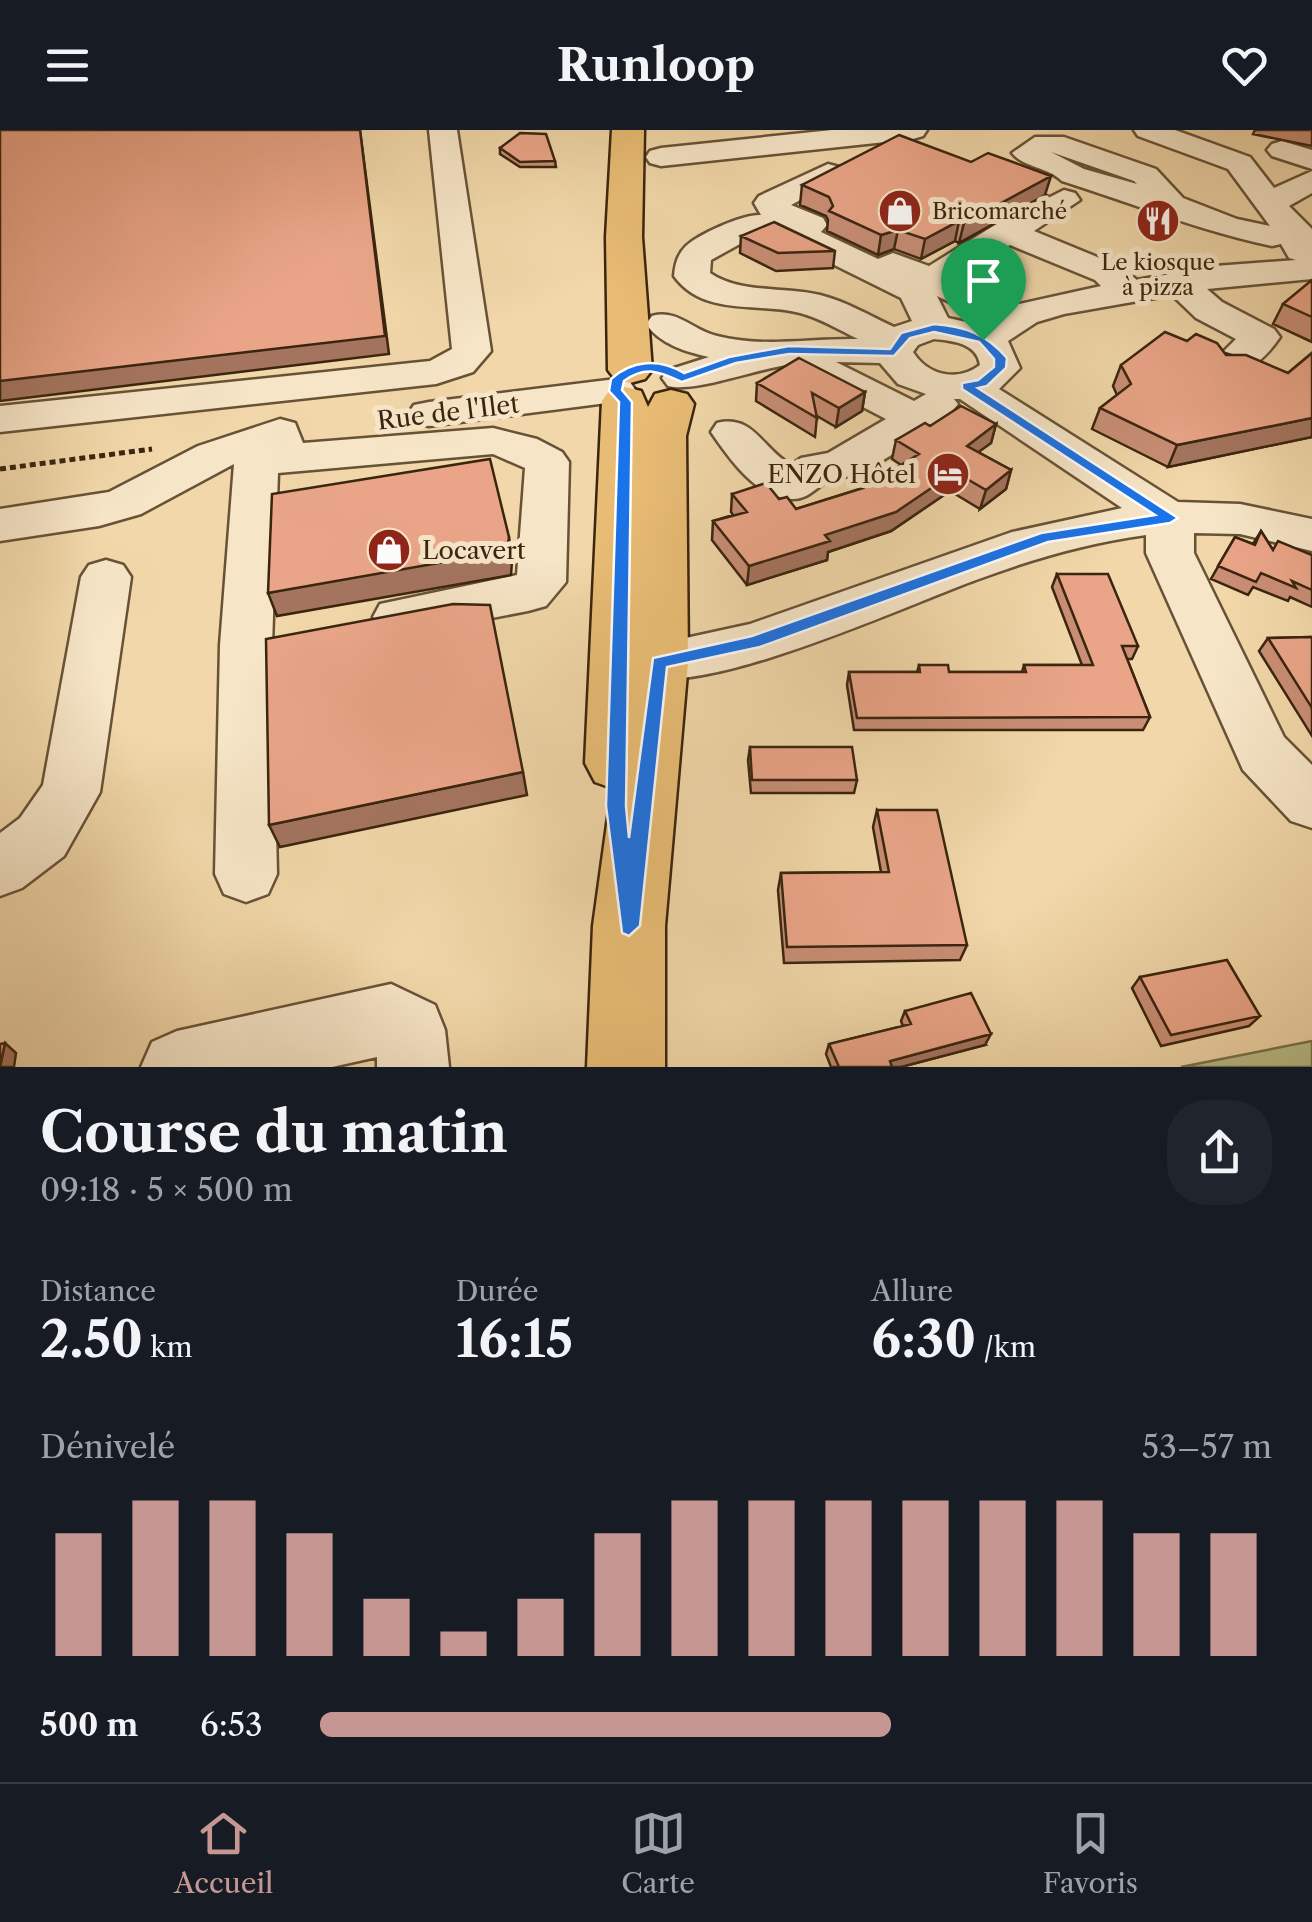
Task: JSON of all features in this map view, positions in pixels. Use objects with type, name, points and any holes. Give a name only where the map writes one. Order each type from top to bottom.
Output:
[{"type":"main road","points":[[626,1067],[629,926],[659,662],[663,436],[649,385],[624,237],[628,130]]},
{"type":"main road","points":[[629,926],[616,806],[649,385],[665,324],[663,250]]},
{"type":"street","points":[[0,419],[436,372],[459,364],[472,351],[443,130]]},
{"type":"street","points":[[661,160],[912,130]]},
{"type":"street","points":[[1148,130],[1238,162],[1305,252]]},
{"type":"street","points":[[1069,187],[1066,168],[1027,153],[1054,142],[1145,174],[1172,205]]},
{"type":"street","points":[[1282,150],[1312,160]]},
{"type":"street","points":[[828,173],[773,198],[772,208],[1016,318]]},
{"type":"street","points":[[1270,202],[1293,194],[1312,180]]},
{"type":"street","points":[[945,270],[1008,232],[1069,187],[1172,205],[1228,227],[1272,236],[1305,252]]},
{"type":"street","points":[[934,328],[916,292],[780,226],[753,224],[698,253],[692,262],[692,276],[720,293],[816,305],[895,348],[905,370],[942,397],[1170,518]]},
{"type":"street","points":[[1008,232],[1107,273],[1130,292]]},
{"type":"street","points":[[1202,290],[1305,252]]},
{"type":"street","points":[[983,340],[1016,318],[1059,304],[1130,292],[1239,291],[1292,282],[1312,286]]},
{"type":"street","points":[[1202,290],[1260,338],[1231,364]]},
{"type":"street","points":[[665,324],[698,344],[724,351],[895,348],[905,336],[934,328],[951,329],[983,340],[1000,358],[1000,368],[982,383],[942,397],[839,465],[817,468],[793,485],[760,467],[732,432]]},
{"type":"street","points":[[803,350],[812,365],[942,397]]},
{"type":"street","name":"Rue de l'Ilet","points":[[282,445],[649,385],[734,360],[803,350]]},
{"type":"street","points":[[0,525],[99,512],[125,503],[213,456],[282,445],[493,441],[522,448],[547,462],[541,582],[528,593],[358,624]]},
{"type":"street","points":[[246,874],[264,642],[256,462],[282,445]]},
{"type":"street","points":[[659,662],[754,642],[1046,537],[1170,518],[1226,517],[1312,535]]},
{"type":"street","points":[[1170,518],[1170,554],[1264,752],[1312,803]]},
{"type":"street","points":[[0,868],[42,837],[71,792],[106,577]]},
{"type":"street","points":[[178,1067],[391,1019],[410,1030],[413,1067]]},
{"type":"path","points":[[0,469],[168,447]]},
{"type":"green space","points":[[1312,1041],[1312,1067],[1181,1067]]},
{"type":"building","points":[[0,130],[360,130],[385,336],[0,381]]},
{"type":"building","points":[[520,133],[546,134],[555,161],[520,162],[500,148]]},
{"type":"building","points":[[899,135],[971,162],[988,153],[1051,176],[964,223],[959,221],[925,239],[898,230],[881,235],[829,211],[833,206],[829,197],[802,185]]},
{"type":"building","points":[[774,222],[835,251],[778,253],[741,236]]},
{"type":"building","points":[[1312,280],[1312,317],[1283,304]]},
{"type":"building","points":[[1165,332],[1187,341],[1196,334],[1217,343],[1226,355],[1246,355],[1288,373],[1312,353],[1312,418],[1177,445],[1100,408],[1131,384],[1121,365]]},
{"type":"building","points":[[799,358],[865,392],[839,408],[812,393],[817,418],[757,383]]},
{"type":"building","points":[[961,406],[996,424],[967,446],[1011,470],[986,490],[955,472],[896,512],[825,535],[830,541],[749,566],[713,521],[747,512],[732,494],[766,483],[779,499],[787,497],[796,509],[863,488],[919,454],[896,440],[925,423],[930,426]]},
{"type":"building","name":"Locavert","points":[[490,459],[509,537],[507,551],[268,593],[272,494]]},
{"type":"building","points":[[1261,531],[1273,550],[1278,541],[1312,555],[1312,590],[1292,581],[1296,588],[1261,573],[1256,582],[1218,566],[1235,537],[1255,545]]},
{"type":"building","points":[[1057,574],[1108,574],[1138,646],[1122,646],[1150,717],[857,718],[849,672],[920,672],[919,665],[948,665],[949,672],[1026,672],[1024,665],[1093,665]]},
{"type":"building","points":[[453,604],[490,605],[523,772],[269,825],[266,639]]},
{"type":"building","points":[[1312,637],[1312,708],[1268,638]]},
{"type":"building","points":[[750,747],[852,747],[857,780],[752,780]]},
{"type":"building","points":[[877,810],[937,810],[967,945],[787,947],[781,873],[889,872]]},
{"type":"building","points":[[1227,960],[1260,1016],[1171,1035],[1140,977]]},
{"type":"building","points":[[971,993],[991,1034],[890,1061],[892,1067],[839,1067],[829,1044],[911,1024],[905,1011]]},
{"type":"place","name":"Bricomarché","points":[[900,211]]},
{"type":"place","name":"Le kiosque à pizza","points":[[1158,221]]},
{"type":"place","name":"ENZO Hôtel","points":[[948,474]]},
{"type":"place","name":"Locavert","points":[[389,550]]},
{"type":"route","points":[[934,328],[968,333],[983,340],[994,348],[1000,368],[982,383],[967,386],[1170,518],[1046,537],[754,642],[659,662],[629,926],[616,806],[625,402],[616,391],[618,379],[630,370],[648,366],[668,369],[682,378],[734,360],[789,350],[894,352],[905,336],[934,328]]}]
